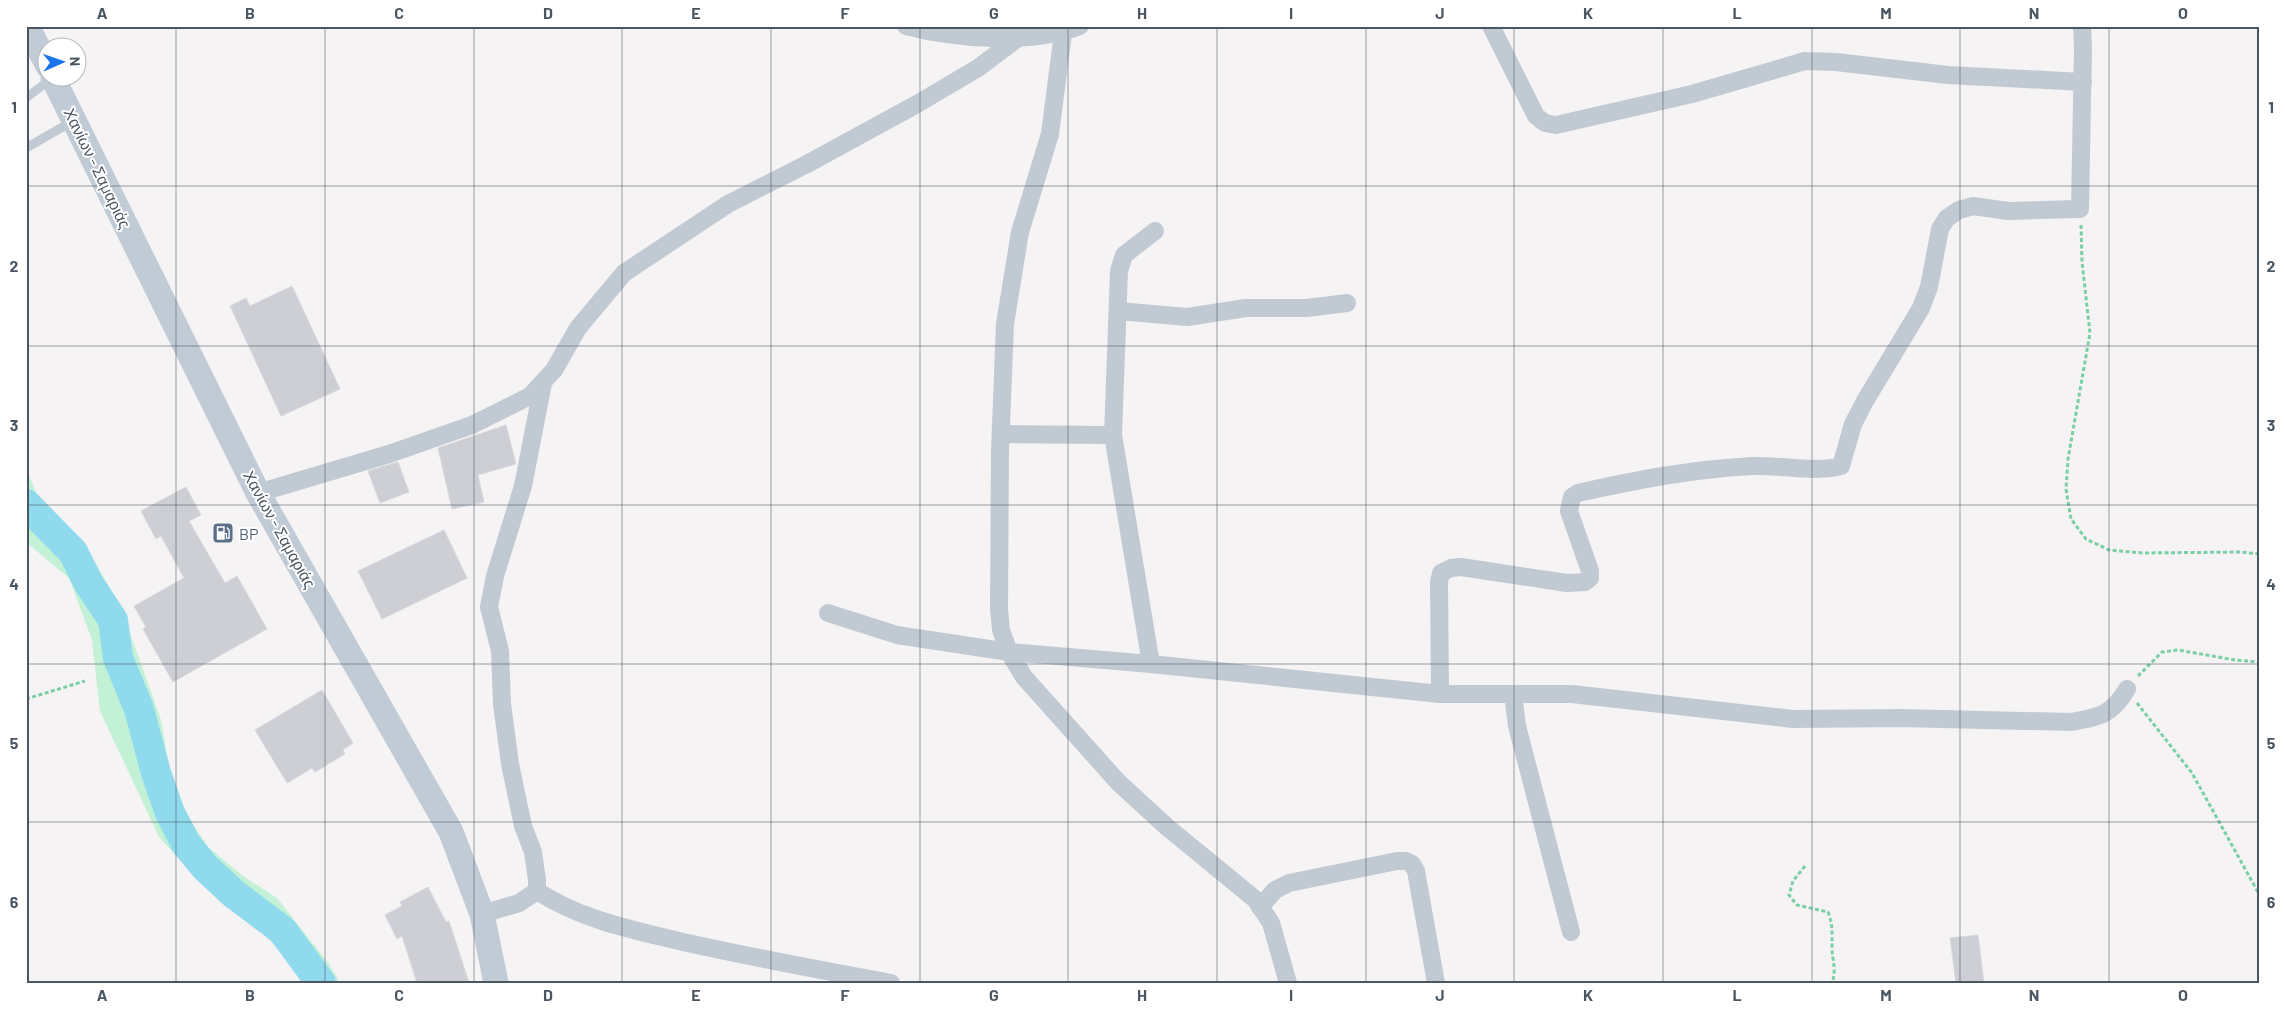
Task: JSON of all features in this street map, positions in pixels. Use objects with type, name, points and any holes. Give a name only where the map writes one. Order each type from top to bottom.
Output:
[{"type":"main road","points":[[27,26],[38,47]]},
{"type":"main road","name":"Χανίων - Σαμαριάς","points":[[58,88],[258,493],[451,832],[482,914],[496,983]]},
{"type":"street","points":[[906,26],[952,35],[1018,38],[1064,33],[1080,26]]},
{"type":"street","points":[[1491,26],[1536,116],[1545,123],[1556,124],[1692,94],[1805,62],[1836,62],[1948,74],[2083,82]]},
{"type":"street","points":[[1440,694],[1439,582],[1441,573],[1451,568],[1461,567],[1567,583],[1585,582],[1590,578],[1590,571],[1569,510],[1569,504],[1578,493],[1640,479],[1726,468],[1772,466],[1823,469],[1841,466],[1853,424],[1921,308],[1929,287],[1940,229],[1947,218],[1959,210],[1973,206],[2008,211],[2080,210],[2083,82],[2082,26]]},
{"type":"street","points":[[1064,33],[1050,134],[1020,232],[1005,324],[1000,434],[999,609],[1001,630],[1009,652],[1024,677],[1118,782],[1167,828],[1234,880],[1256,900],[1271,923],[1288,983]]},
{"type":"street","points":[[258,493],[389,454],[472,425],[530,396],[554,370],[578,328],[624,273],[728,204],[808,164],[917,104],[978,68],[1018,38]]},
{"type":"street","points":[[1151,664],[1114,435],[1119,270],[1124,255],[1155,231]]},
{"type":"street","points":[[1118,311],[1187,317],[1246,308],[1306,308],[1347,303]]},
{"type":"street","points":[[482,914],[520,903],[536,891],[537,880],[533,852],[523,826],[510,764],[502,704],[500,651],[489,607],[495,576],[523,486],[544,383]]},
{"type":"street","points":[[1000,434],[1114,435]]},
{"type":"street","points":[[828,614],[897,635],[1009,652],[1151,664],[1440,694],[1572,694],[1793,719],[1901,718],[2071,722],[2098,717],[2117,705],[2127,689]]},
{"type":"street","points":[[1513,694],[1517,726],[1570,932]]},
{"type":"street","points":[[1260,907],[1275,890],[1289,883],[1397,861],[1406,861],[1412,864],[1416,871],[1436,983]]},
{"type":"street","points":[[536,891],[561,906],[605,923],[750,958],[891,983]]},
{"type":"lane","points":[[26,98],[40,88]]},
{"type":"lane","points":[[26,148],[75,119]]},
{"type":"path","points":[[2080,210],[2082,262],[2090,333],[2068,459],[2066,489],[2071,519],[2086,539],[2109,550],[2143,553],[2241,552],[2259,554]]},
{"type":"path","points":[[2259,662],[2235,660],[2178,650],[2162,652],[2146,666],[2127,689],[2192,773],[2259,894]]},
{"type":"path","points":[[26,698],[85,681]]},
{"type":"path","points":[[1805,866],[1793,881],[1788,895],[1796,905],[1828,912],[1833,925],[1832,950],[1835,963],[1832,983]]},
{"type":"green space","points":[[26,469],[42,506],[84,544],[120,605],[161,720],[174,795],[208,847],[243,876],[277,898],[329,964],[340,983],[305,983],[287,957],[251,923],[189,870],[159,837],[100,711],[92,640],[69,578],[26,542]]},
{"type":"building","points":[[292,286],[340,389],[281,416],[230,306],[246,298],[250,306]]},
{"type":"building","points":[[506,425],[516,464],[478,475],[484,502],[452,509],[438,448]]},
{"type":"building","points":[[398,462],[409,492],[380,503],[368,471]]},
{"type":"building","points":[[186,487],[201,515],[189,521],[225,583],[237,576],[267,629],[173,682],[143,629],[146,627],[134,606],[184,578],[161,536],[156,539],[141,511]]},
{"type":"building","points":[[444,530],[467,578],[382,619],[358,571]]},
{"type":"building","points":[[322,690],[353,743],[343,750],[345,754],[315,772],[312,768],[287,783],[255,730]]},
{"type":"building","points":[[428,887],[446,922],[449,921],[469,983],[417,983],[402,936],[397,939],[385,915],[402,906],[400,902]]},
{"type":"building","points":[[1978,935],[1984,983],[1956,983],[1950,938]]},
{"type":"waterway","points":[[26,504],[73,552],[89,584],[113,620],[118,658],[139,709],[156,773],[170,813],[186,844],[205,867],[234,894],[282,930],[321,983]]},
{"type":"place","name":"BP","points":[[223,533]]}]
